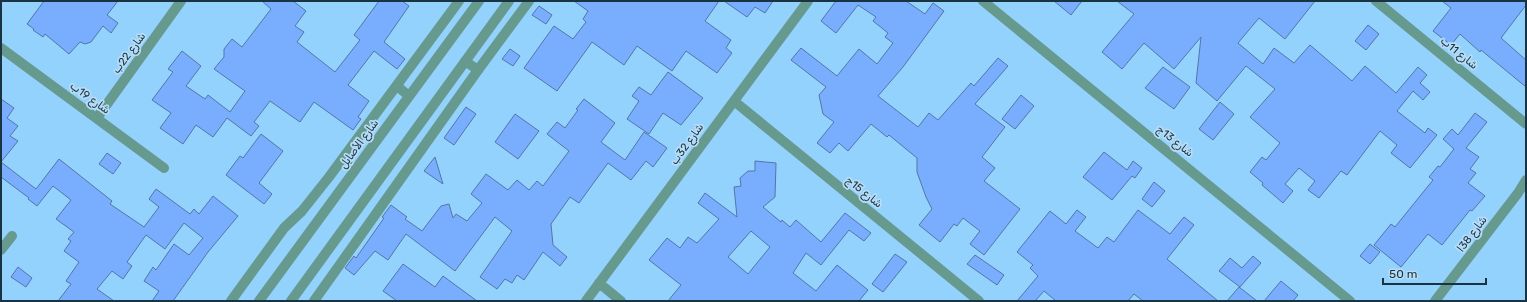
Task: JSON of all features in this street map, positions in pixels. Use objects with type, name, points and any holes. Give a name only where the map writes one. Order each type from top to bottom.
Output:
[{"type":"street","name":"شارع 22ب","points":[[97,118],[181,1]]},
{"type":"street","points":[[231,301],[284,228],[302,211],[329,178],[459,1]]},
{"type":"street","name":"شارع الأصايل","points":[[259,301],[479,1]]},
{"type":"street","points":[[291,301],[509,1]]},
{"type":"street","points":[[314,301],[478,70],[529,1]]},
{"type":"street","name":"شارع 32ب","points":[[586,301],[808,1]]},
{"type":"street","name":"شارع 13ج","points":[[984,1],[1350,301]]},
{"type":"street","name":"شارع 11ب","points":[[1376,1],[1526,124]]},
{"type":"street","name":"شارع 19ب","points":[[1,48],[164,168]]},
{"type":"street","points":[[465,61],[478,70]]},
{"type":"street","points":[[397,86],[409,96]]},
{"type":"street","name":"شارع 15ج","points":[[734,101],[979,301]]},
{"type":"street","name":"شارع 38ا","points":[[1435,301],[1518,193],[1526,180]]},
{"type":"street","points":[[1,250],[12,236]]},
{"type":"street","points":[[599,283],[621,301]]},
{"type":"building","points":[[44,1],[118,1],[107,15],[118,23],[111,33],[103,26],[91,42],[85,44],[80,42],[69,54],[45,34],[43,37],[27,24]]},
{"type":"building","points":[[262,1],[293,1],[306,11],[295,26],[304,32],[297,42],[335,72],[360,40],[354,35],[379,1],[402,1],[409,6],[384,42],[405,59],[397,69],[374,51],[348,85],[369,101],[358,117],[361,119],[353,130],[314,102],[300,122],[270,101],[254,122],[259,126],[251,136],[227,118],[213,137],[196,125],[183,144],[160,128],[171,113],[152,100],[173,72],[168,69],[182,51],[201,66],[186,86],[205,99],[208,95],[230,112],[245,91],[214,69],[224,57],[224,49],[232,39],[242,47],[271,9]]},
{"type":"building","points":[[574,1],[719,1],[705,21],[731,40],[726,48],[732,53],[717,73],[686,51],[672,71],[637,46],[624,65],[592,42],[557,91],[524,68],[554,26],[573,39],[586,22],[583,19],[588,11]]},
{"type":"building","points":[[724,1],[773,1],[765,13],[755,7],[747,17]]},
{"type":"building","points":[[836,1],[906,1],[925,14],[933,3],[944,11],[903,67],[878,96],[918,127],[929,113],[938,120],[971,83],[974,86],[998,58],[1008,66],[975,104],[1005,127],[982,157],[995,168],[984,181],[1020,209],[984,255],[970,244],[980,231],[963,218],[957,226],[954,224],[940,242],[919,225],[932,209],[917,172],[917,158],[889,135],[887,137],[871,124],[848,151],[839,143],[830,153],[817,143],[834,122],[823,114],[819,95],[826,87],[791,60],[801,48],[837,76],[859,49],[877,64],[893,43],[885,37],[888,33],[873,21],[876,17],[858,5],[836,33],[821,21]]},
{"type":"building","points":[[1054,1],[1082,1],[1071,15]]},
{"type":"building","points":[[1117,1],[1315,1],[1285,39],[1259,18],[1238,43],[1263,64],[1274,48],[1294,63],[1310,45],[1352,81],[1365,66],[1396,93],[1418,67],[1427,75],[1420,83],[1430,92],[1423,100],[1413,91],[1397,111],[1425,133],[1428,128],[1437,135],[1410,168],[1391,153],[1397,145],[1380,131],[1347,175],[1341,171],[1319,198],[1308,190],[1315,181],[1299,168],[1285,184],[1293,191],[1283,203],[1262,185],[1263,183],[1250,172],[1262,157],[1266,160],[1280,143],[1250,117],[1275,89],[1246,66],[1217,101],[1196,83],[1201,37],[1174,69],[1144,43],[1122,69],[1102,52],[1134,14]]},
{"type":"building","points":[[1442,1],[1526,1],[1526,5],[1501,38],[1526,60],[1526,87],[1481,50],[1480,52],[1460,34],[1451,45],[1433,31],[1451,8]]},
{"type":"building","points":[[539,6],[552,15],[546,24],[532,15]]},
{"type":"building","points":[[1368,25],[1379,34],[1366,50],[1355,41]]},
{"type":"building","points":[[510,49],[520,56],[513,66],[502,59]]},
{"type":"building","points":[[1163,67],[1190,87],[1174,109],[1145,88]]},
{"type":"building","points":[[668,72],[703,98],[681,125],[663,113],[649,134],[627,119],[639,101],[632,96],[639,87],[651,95]]},
{"type":"building","points":[[1021,95],[1034,106],[1015,129],[1002,119]]},
{"type":"building","points":[[1,99],[14,108],[7,118],[18,126],[10,136],[18,141],[1,162]]},
{"type":"building","points":[[584,99],[615,123],[601,142],[625,160],[644,132],[667,148],[653,167],[646,161],[631,180],[608,163],[579,203],[570,197],[551,224],[553,245],[567,257],[560,266],[543,252],[524,280],[517,275],[512,283],[505,279],[497,289],[480,277],[512,231],[495,217],[455,271],[406,234],[388,260],[375,251],[354,275],[345,268],[354,256],[356,258],[384,218],[382,217],[391,205],[407,217],[405,219],[422,231],[441,206],[449,204],[453,218],[456,214],[467,221],[482,203],[471,194],[486,174],[508,190],[517,180],[529,190],[537,181],[543,186],[569,151],[547,134],[557,122],[565,128],[578,110],[576,109]]},
{"type":"building","points":[[1220,102],[1234,114],[1213,140],[1199,129]]},
{"type":"building","points":[[466,107],[476,114],[454,145],[444,138]]},
{"type":"building","points":[[1475,113],[1487,122],[1466,148],[1479,157],[1470,169],[1476,173],[1468,183],[1485,196],[1472,211],[1470,210],[1442,245],[1428,234],[1401,267],[1374,245],[1391,224],[1395,227],[1433,180],[1429,177],[1438,166],[1440,167],[1454,149],[1443,139],[1452,129],[1458,135]]},
{"type":"building","points":[[515,114],[539,131],[518,159],[495,142]]},
{"type":"building","points":[[261,134],[283,151],[259,183],[272,194],[264,204],[226,175],[240,156],[243,158]]},
{"type":"building","points":[[1104,152],[1127,170],[1133,161],[1142,168],[1135,178],[1132,176],[1112,200],[1083,177]]},
{"type":"building","points":[[107,153],[121,163],[113,174],[99,164]]},
{"type":"building","points":[[435,157],[443,184],[424,171]]},
{"type":"building","points":[[59,159],[112,201],[110,204],[144,227],[159,207],[149,199],[156,189],[190,214],[194,209],[199,214],[213,196],[238,216],[208,252],[173,301],[152,301],[159,291],[144,281],[153,267],[156,270],[174,244],[189,255],[203,238],[184,223],[165,249],[146,235],[127,262],[132,266],[123,279],[112,271],[97,289],[114,301],[58,301],[71,284],[66,281],[79,262],[64,251],[71,241],[68,239],[74,232],[56,219],[71,200],[53,186],[37,206],[28,199],[29,198],[1,177],[1,162],[36,189]]},
{"type":"building","points":[[755,161],[776,163],[775,197],[763,207],[781,222],[782,220],[790,227],[796,220],[821,242],[845,213],[871,233],[864,241],[849,230],[821,265],[806,253],[793,273],[816,291],[837,265],[868,290],[859,301],[668,301],[681,285],[649,260],[667,238],[680,248],[688,237],[697,243],[719,219],[698,203],[705,193],[737,217],[734,187],[741,186],[740,178],[748,171],[755,171]],"holes":[[[751,231],[770,247],[748,274],[728,257]]]},
{"type":"building","points":[[1154,182],[1165,191],[1152,207],[1142,199]]},
{"type":"building","points":[[1077,210],[1086,217],[1075,231],[1098,248],[1107,237],[1114,242],[1138,210],[1170,234],[1184,217],[1194,225],[1167,259],[1218,301],[1143,301],[1134,294],[1128,301],[1056,301],[1044,291],[1035,301],[1017,301],[1038,276],[1030,268],[1033,265],[1017,252],[1050,211],[1066,224]]},
{"type":"building","points":[[1370,244],[1380,252],[1370,264],[1360,256]]},
{"type":"building","points":[[895,254],[907,262],[883,292],[872,284]]},
{"type":"building","points":[[975,255],[1004,275],[997,285],[967,264]]},
{"type":"building","points":[[1253,256],[1261,263],[1240,287],[1219,271],[1230,258],[1242,268]]},
{"type":"building","points":[[403,264],[435,287],[443,276],[477,301],[397,301],[383,291]]},
{"type":"building","points":[[18,267],[32,278],[26,287],[11,277]]},
{"type":"building","points":[[1281,281],[1298,295],[1293,301],[1264,301]]},
{"type":"building","points":[[1239,287],[1257,301],[1227,301]]}]
